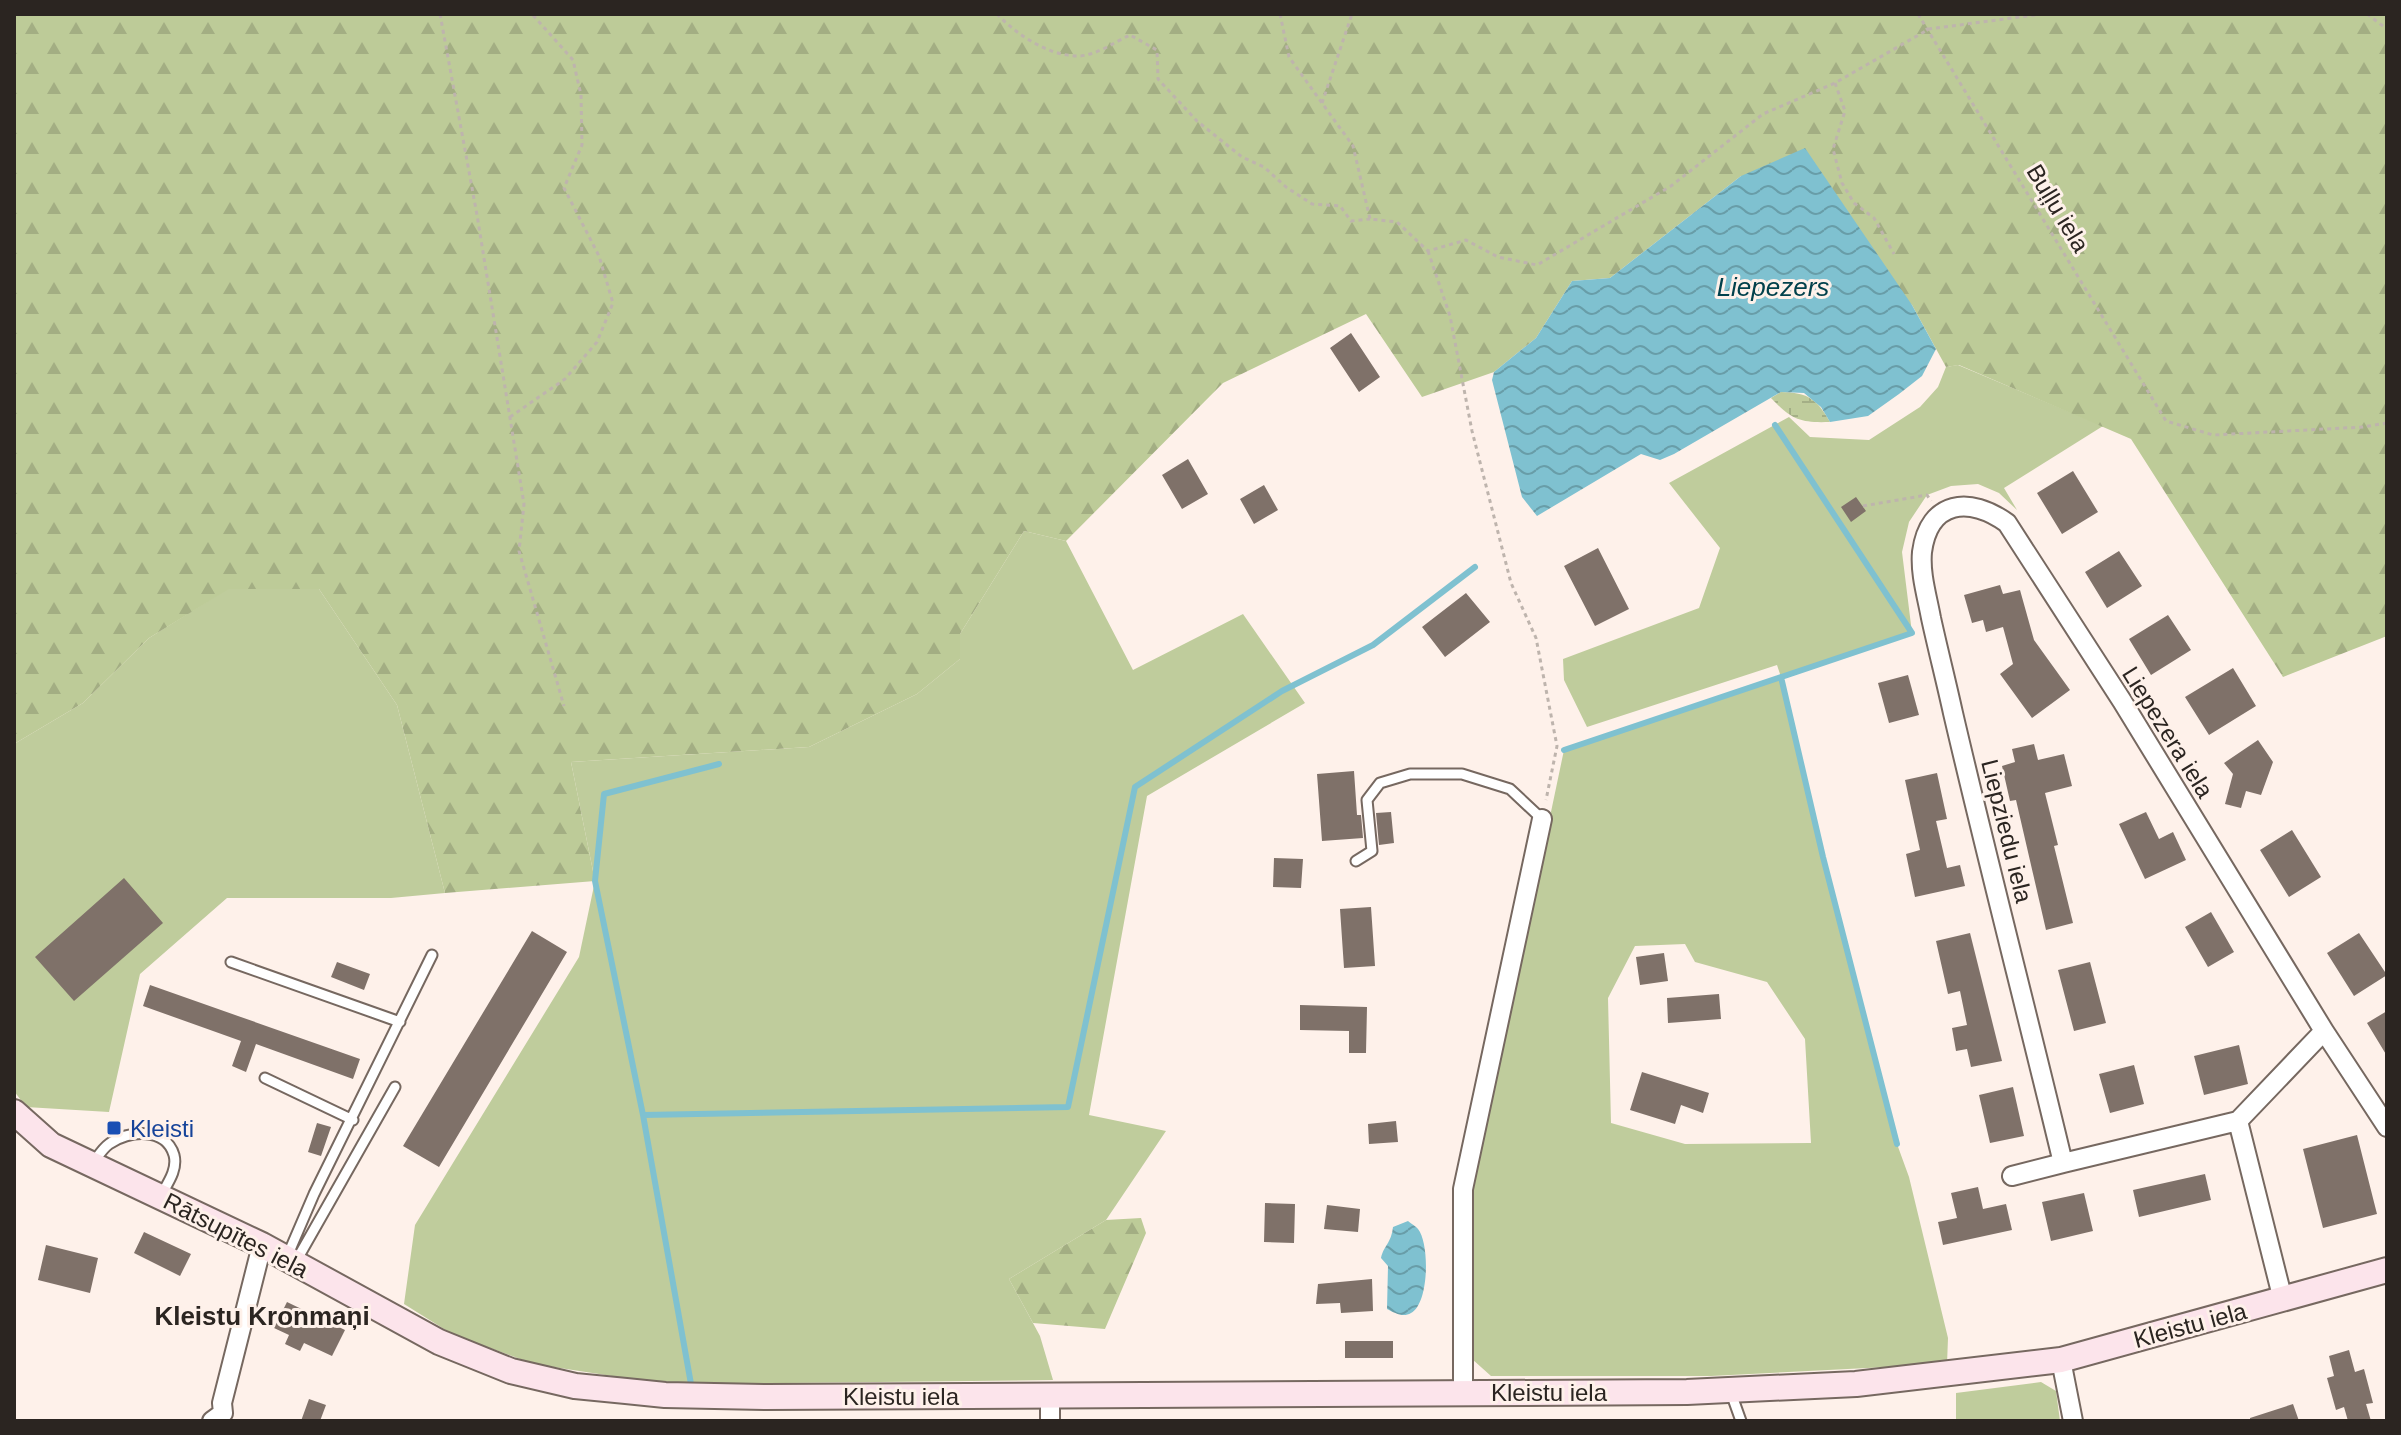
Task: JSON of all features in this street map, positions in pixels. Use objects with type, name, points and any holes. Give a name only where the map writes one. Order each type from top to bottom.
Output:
[{"type":"street","name":"Liepezera iela","points":[[1940,514],[1964,505],[1989,510],[2007,523],[2122,701],[2324,1031],[2387,1127]]},
{"type":"street","name":"Liepziedu iela","points":[[1940,514],[1924,540],[1922,575],[2063,1163]]},
{"type":"street","points":[[1463,1392],[1463,1189],[1542,819]]},
{"type":"street","points":[[2012,1176],[2238,1121],[2324,1031]]},
{"type":"street","name":"Rātsupītes iela","points":[[14,1112],[51,1145],[262,1245],[439,1342],[511,1371],[575,1386],[696,1396]]},
{"type":"street","points":[[2238,1121],[2283,1300]]},
{"type":"street","points":[[221,1418],[222,1403],[262,1245]]},
{"type":"street","name":"Kleistu iela","points":[[696,1396],[1730,1390],[1856,1384],[2061,1360],[2387,1270]]},
{"type":"street","points":[[2061,1360],[2073,1421]]},
{"type":"street","points":[[1050,1395],[1050,1421]]},
{"type":"lane","points":[[1356,861],[1372,851],[1367,800],[1380,783],[1410,774],[1462,774],[1510,789],[1542,819]]},
{"type":"lane","points":[[291,1261],[314,1194],[432,955]]},
{"type":"lane","points":[[231,962],[400,1022]]},
{"type":"lane","points":[[265,1078],[353,1120]]},
{"type":"lane","points":[[291,1261],[395,1087]]},
{"type":"lane","points":[[91,1165],[109,1144],[134,1134],[150,1133],[167,1142],[175,1156],[174,1172],[160,1197]]},
{"type":"lane","points":[[1730,1390],[1741,1421]]},
{"type":"path","points":[[440,14],[524,504],[519,551],[564,706]]},
{"type":"path","points":[[510,417],[565,379],[597,342],[613,303],[599,256],[564,188],[582,145],[581,95],[573,60],[532,14]]},
{"type":"path","points":[[997,14],[1013,31],[1056,53],[1068,55],[1090,53],[1130,35],[1157,50],[1158,79],[1174,99],[1242,157],[1264,167],[1286,187],[1312,204],[1340,206],[1351,221],[1370,219],[1397,222],[1428,251],[1450,316],[1472,431],[1511,583],[1536,638],[1557,746],[1542,819]]},
{"type":"path","points":[[1280,14],[1289,57],[1353,146],[1370,219]]},
{"type":"path","points":[[1322,103],[1352,14]]},
{"type":"path","name":"Buļļu iela","points":[[1918,14],[2166,421],[2213,435],[2387,423]]},
{"type":"path","points":[[1428,251],[1466,240],[1498,257],[1537,265],[1671,186],[1763,114],[1835,83],[1929,29],[2042,14]]},
{"type":"path","points":[[2367,14],[2387,29]]},
{"type":"path","points":[[1835,83],[1845,111],[1833,149],[1842,183],[1854,203],[1874,218],[1894,254]]},
{"type":"path","points":[[1863,506],[1927,495],[1940,514]]},
{"type":"green space","points":[[14,14],[2387,14],[2387,636],[2283,677],[2131,439],[1959,365],[1946,367],[1912,305],[1741,176],[1610,278],[1572,281],[1536,338],[1494,372],[1422,397],[1366,314],[1223,383],[1066,541],[1024,531],[960,634],[960,659],[917,694],[809,747],[571,762],[595,881],[445,893],[397,705],[319,589],[229,589],[149,638],[83,703],[14,744]]},
{"type":"green space","points":[[1958,365],[2103,426],[2004,488],[2017,510],[1999,493],[1978,484],[1951,486],[1927,495],[1909,522],[1902,552],[1912,633],[1781,678],[1823,857],[1897,1144],[1909,1177],[1948,1338],[1947,1364],[1711,1376],[1491,1376],[1472,1359],[1472,1188],[1564,750],[1781,677],[1777,665],[1587,727],[1564,680],[1563,659],[1699,608],[1720,548],[1669,483],[1789,417],[1810,437],[1869,440],[1920,407],[1938,387],[1946,367]],"holes":[[[1685,944],[1695,962],[1767,982],[1805,1039],[1811,1143],[1685,1144],[1611,1123],[1608,998],[1635,946]]]},
{"type":"green space","points":[[1781,392],[1810,398],[1830,422],[1804,421],[1791,416],[1771,398]]},
{"type":"green space","points":[[1024,531],[1066,541],[1133,670],[1243,614],[1305,703],[1147,796],[1089,1115],[1166,1131],[1106,1220],[1009,1279],[1040,1336],[1053,1380],[691,1384],[625,1378],[534,1364],[452,1334],[404,1304],[415,1225],[579,957],[595,881],[571,762],[809,747],[917,694],[960,659],[960,634]]},
{"type":"green space","points":[[229,588],[319,589],[397,705],[445,893],[391,898],[227,898],[140,974],[109,1112],[26,1107],[14,1091],[14,744],[83,703],[149,638]]},
{"type":"green space","points":[[1141,1218],[1146,1233],[1105,1329],[1033,1323],[1009,1279],[1106,1220]]},
{"type":"green space","points":[[2041,1382],[2056,1391],[2060,1421],[1956,1421],[1956,1393]]},
{"type":"water","name":"Liepezers","points":[[1805,148],[1912,305],[1936,349],[1922,376],[1868,416],[1830,422],[1821,407],[1804,393],[1781,392],[1674,454],[1660,460],[1641,454],[1537,516],[1522,497],[1492,380],[1494,372],[1536,338],[1572,281],[1610,278],[1741,176]]},
{"type":"water","points":[[1408,1221],[1422,1237],[1426,1273],[1417,1307],[1411,1313],[1402,1315],[1387,1309],[1388,1266],[1381,1258],[1393,1227]]},
{"type":"building","points":[[1351,333],[1380,377],[1359,392],[1330,348]]},
{"type":"building","points":[[1188,459],[1208,494],[1182,509],[1162,475]]},
{"type":"building","points":[[2073,471],[2098,512],[2062,534],[2037,493]]},
{"type":"building","points":[[1264,485],[1278,510],[1254,524],[1240,499]]},
{"type":"building","points":[[1856,497],[1866,511],[1851,522],[1841,507]]},
{"type":"building","points":[[1598,548],[1629,609],[1595,626],[1564,566]]},
{"type":"building","points":[[2119,551],[2142,586],[2107,608],[2085,572]]},
{"type":"building","points":[[2000,585],[2003,594],[2020,590],[2034,640],[2070,690],[2032,718],[2000,674],[2013,664],[2003,627],[1986,632],[1983,620],[1972,623],[1964,595]]},
{"type":"building","points":[[1466,593],[1490,622],[1445,657],[1422,627]]},
{"type":"building","points":[[2168,615],[2191,650],[2151,675],[2129,639]]},
{"type":"building","points":[[2233,668],[2256,706],[2209,735],[2185,697]]},
{"type":"building","points":[[1908,675],[1919,715],[1889,723],[1878,683]]},
{"type":"building","points":[[2258,740],[2273,762],[2261,795],[2246,791],[2241,808],[2225,804],[2233,774],[2224,763]]},
{"type":"building","points":[[2034,744],[2038,760],[2064,754],[2072,786],[2045,793],[2073,923],[2046,930],[2016,800],[2010,801],[2002,766],[2015,762],[2012,749]]},
{"type":"building","points":[[1354,771],[1357,815],[1361,815],[1363,838],[1322,841],[1317,774]]},
{"type":"building","points":[[1937,773],[1947,819],[1936,821],[1947,868],[1960,865],[1965,886],[1915,897],[1906,854],[1920,850],[1905,780]]},
{"type":"building","points":[[1391,812],[1394,843],[1379,845],[1376,813]]},
{"type":"building","points":[[2146,812],[2159,839],[2173,832],[2186,860],[2145,879],[2119,824]]},
{"type":"building","points":[[2292,830],[2321,877],[2289,897],[2260,850]]},
{"type":"building","points":[[1274,858],[1303,859],[1301,888],[1273,887]]},
{"type":"building","points":[[124,878],[163,923],[74,1001],[35,957]]},
{"type":"building","points":[[1371,907],[1375,966],[1344,968],[1340,909]]},
{"type":"building","points":[[2211,912],[2234,952],[2208,967],[2185,927]]},
{"type":"building","points":[[532,931],[567,952],[439,1167],[403,1146]]},
{"type":"building","points":[[1970,933],[2002,1061],[1971,1067],[1967,1049],[1956,1051],[1952,1028],[1967,1025],[1960,991],[1948,994],[1936,941]]},
{"type":"building","points":[[2359,933],[2387,975],[2354,996],[2327,953]]},
{"type":"building","points":[[1664,953],[1668,981],[1640,985],[1636,957]]},
{"type":"building","points":[[337,962],[370,974],[364,990],[331,977]]},
{"type":"building","points":[[2090,962],[2106,1023],[2074,1031],[2058,970]]},
{"type":"building","points":[[150,985],[360,1059],[353,1079],[256,1044],[246,1072],[232,1066],[241,1041],[143,1006]]},
{"type":"building","points":[[1719,994],[1721,1019],[1668,1023],[1667,998]]},
{"type":"building","points":[[1300,1005],[1367,1007],[1366,1053],[1349,1053],[1349,1031],[1300,1030]]},
{"type":"building","points":[[2387,1011],[2387,1056],[2367,1023]]},
{"type":"building","points":[[2239,1045],[2248,1084],[2204,1095],[2194,1056]]},
{"type":"building","points":[[2134,1065],[2144,1104],[2110,1113],[2099,1074]]},
{"type":"building","points":[[1642,1072],[1709,1093],[1703,1113],[1681,1105],[1675,1124],[1630,1110]]},
{"type":"building","points":[[2013,1087],[2024,1136],[1990,1143],[1979,1095]]},
{"type":"building","points":[[1396,1121],[1398,1142],[1369,1144],[1368,1124]]},
{"type":"building","points":[[317,1123],[331,1127],[321,1156],[308,1152]]},
{"type":"building","points":[[2357,1135],[2377,1214],[2323,1228],[2303,1149]]},
{"type":"building","points":[[2205,1174],[2211,1200],[2139,1217],[2133,1190]]},
{"type":"building","points":[[1978,1187],[1983,1209],[2006,1204],[2012,1230],[1943,1245],[1938,1222],[1957,1218],[1951,1193]]},
{"type":"building","points":[[2084,1193],[2093,1231],[2051,1241],[2042,1202]]},
{"type":"building","points":[[1265,1203],[1295,1204],[1294,1243],[1264,1242]]},
{"type":"building","points":[[1327,1205],[1360,1209],[1358,1232],[1324,1229]]},
{"type":"building","points":[[144,1232],[191,1254],[180,1276],[134,1253]]},
{"type":"building","points":[[46,1245],[98,1258],[90,1293],[38,1280]]},
{"type":"building","points":[[1372,1279],[1373,1311],[1341,1313],[1340,1303],[1316,1304],[1318,1284]]},
{"type":"building","points":[[287,1302],[345,1330],[332,1356],[304,1343],[300,1351],[285,1344],[289,1335],[274,1328]]},
{"type":"building","points":[[1345,1341],[1393,1341],[1393,1358],[1345,1358]]},
{"type":"building","points":[[2349,1350],[2355,1372],[2364,1369],[2373,1403],[2366,1404],[2371,1421],[2348,1421],[2344,1407],[2336,1410],[2327,1378],[2334,1376],[2329,1356]]},
{"type":"building","points":[[309,1399],[326,1405],[320,1421],[301,1421]]},
{"type":"building","points":[[2293,1404],[2299,1421],[2250,1421],[2250,1418]]},
{"type":"waterway","points":[[1564,750],[1912,633],[1775,425]]},
{"type":"waterway","points":[[643,1115],[1068,1107],[1135,787],[1282,691],[1373,645],[1475,567]]},
{"type":"waterway","points":[[1781,677],[1823,857],[1897,1144]]},
{"type":"waterway","points":[[691,1384],[643,1115],[595,881],[604,794],[719,764]]},
{"type":"place","name":"Kleisti","points":[[114,1128]]},
{"type":"district","name":"Kleistu Kronmaņi","points":[[262,1316]]}]
